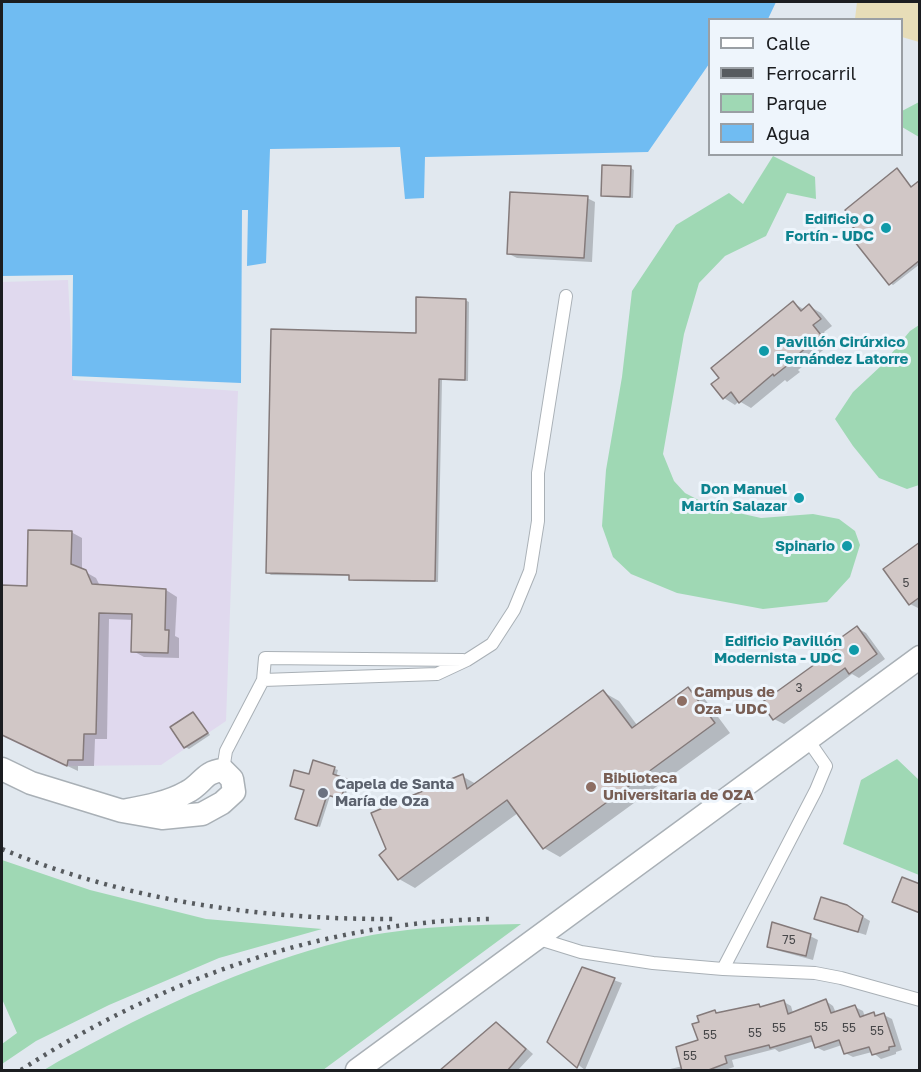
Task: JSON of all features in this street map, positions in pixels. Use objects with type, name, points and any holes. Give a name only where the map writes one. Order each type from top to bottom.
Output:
[{"type":"street","points":[[357,1071],[920,657]]},
{"type":"street","points":[[2,769],[31,783],[122,811],[162,818],[202,814],[222,803],[234,792],[232,779],[223,770],[211,771],[189,792],[160,803],[122,811]]},
{"type":"lane","points":[[263,680],[437,674],[467,660],[492,644],[514,610],[530,571],[538,521],[538,473],[566,296]]},
{"type":"lane","points":[[223,770],[226,751],[263,680],[265,658],[467,660]]},
{"type":"lane","points":[[723,969],[816,790],[826,766],[808,740]]},
{"type":"lane","points":[[536,938],[582,952],[653,963],[815,973],[920,1000]]},
{"type":"shaded area","points":[[68,280],[73,380],[238,391],[226,721],[161,765],[64,766],[2,736],[2,282]]},
{"type":"green space","points":[[919,102],[919,137],[903,128],[903,110]]},
{"type":"green space","points":[[773,156],[815,177],[816,199],[787,193],[766,236],[725,256],[699,283],[684,334],[663,454],[674,481],[685,493],[712,507],[761,518],[813,514],[839,519],[855,531],[860,545],[850,577],[827,602],[763,609],[677,593],[631,574],[613,557],[602,526],[606,470],[622,377],[632,291],[676,225],[729,193],[743,204]]},
{"type":"green space","points":[[919,325],[919,485],[907,489],[879,478],[835,419],[853,392],[882,365],[910,331]]},
{"type":"green space","points":[[897,759],[919,780],[919,875],[843,844],[861,780]]},
{"type":"green space","points":[[2,860],[90,890],[206,919],[322,929],[219,958],[109,1005],[36,1041],[2,1064],[2,1044],[17,1033],[2,999]]},
{"type":"green space","points":[[521,924],[323,1070],[44,1070],[190,995],[279,960],[340,942],[385,933],[453,926]]},
{"type":"sand","points":[[857,2],[919,2],[919,42],[903,37],[903,18],[855,18]]},
{"type":"water","points":[[2,2],[776,2],[768,18],[708,18],[708,65],[648,152],[425,157],[424,198],[405,199],[400,147],[270,149],[266,263],[247,266],[248,210],[242,210],[241,383],[72,376],[73,275],[2,276]]},
{"type":"building","points":[[602,165],[631,166],[630,197],[601,196]]},
{"type":"building","name":"Edificio O Fortín - UDC","points":[[897,168],[911,187],[920,180],[920,260],[889,285],[847,232],[857,225],[845,210]]},
{"type":"building","points":[[510,192],[588,196],[584,258],[507,254]]},
{"type":"building","points":[[416,297],[466,299],[465,380],[439,379],[435,581],[349,580],[349,575],[266,573],[271,329],[416,333]]},
{"type":"building","name":"Pavillón Cirúrxico Fernández Latorre","points":[[793,301],[801,311],[809,304],[821,319],[813,325],[821,335],[789,364],[774,376],[773,374],[739,403],[731,392],[723,399],[711,384],[719,378],[711,368]]},
{"type":"building","points":[[28,530],[72,531],[71,564],[86,570],[92,584],[166,589],[165,630],[169,630],[168,653],[131,652],[132,614],[99,613],[96,734],[84,734],[83,760],[68,760],[67,766],[2,735],[2,585],[27,586]]},
{"type":"building","points":[[920,542],[920,597],[909,605],[883,569]]},
{"type":"building","points":[[857,626],[877,654],[849,674],[845,668],[773,720],[761,703],[836,649],[832,644]]},
{"type":"building","points":[[688,687],[715,723],[543,849],[507,800],[398,880],[379,855],[386,849],[371,813],[463,774],[467,789],[603,690],[632,728]]},
{"type":"building","points":[[193,712],[208,733],[184,748],[170,727]]},
{"type":"building","name":"Capela de Santa María de Oza","points":[[313,760],[335,767],[333,774],[347,779],[341,799],[327,795],[317,826],[295,819],[304,790],[290,786],[294,770],[309,774]]},
{"type":"building","points":[[902,877],[920,884],[920,913],[892,902]]},
{"type":"building","points":[[821,897],[847,905],[863,916],[858,932],[814,919]]},
{"type":"building","points":[[772,922],[811,934],[806,956],[767,947]]},
{"type":"building","points":[[582,967],[615,978],[577,1068],[547,1042]]},
{"type":"building","points":[[826,999],[831,1013],[855,1005],[860,1017],[874,1012],[875,1016],[884,1013],[895,1046],[872,1055],[869,1047],[844,1054],[839,1040],[815,1048],[811,1036],[770,1048],[769,1045],[725,1056],[727,1063],[706,1071],[682,1071],[676,1047],[698,1040],[692,1024],[699,1022],[697,1016],[715,1010],[716,1013],[759,1004],[760,1007],[784,1000],[788,1014]]},
{"type":"building","points":[[496,1022],[526,1049],[507,1071],[439,1071]]},
{"type":"railway","points":[[2,849],[97,882],[196,904],[296,916],[397,919]]},
{"type":"railway","points":[[21,1070],[129,1009],[187,983],[246,962],[306,944],[367,931],[429,922],[491,919]]},
{"type":"place","name":"Edificio O Fortín - UDC","points":[[886,228]]},
{"type":"place","name":"Pavillón Cirúrxico Fernández Latorre","points":[[764,351]]},
{"type":"place","name":"Don Manuel Martín Salazar","points":[[799,498]]},
{"type":"place","name":"Spinario","points":[[847,546]]},
{"type":"place","name":"Edificio Pavillón Modernista - UDC","points":[[854,650]]},
{"type":"place","name":"Campus de Oza - UDC","points":[[682,701]]},
{"type":"place","name":"Biblioteca Universitaria de OZA","points":[[591,787]]},
{"type":"place","name":"Capela de Santa María de Oza","points":[[323,793]]}]
